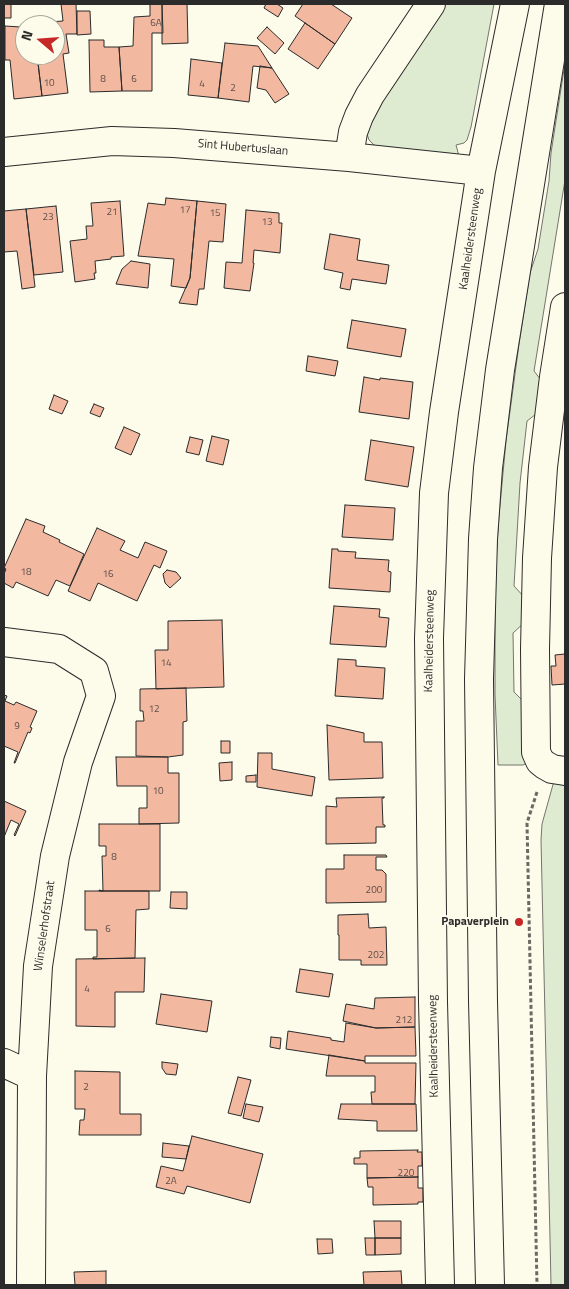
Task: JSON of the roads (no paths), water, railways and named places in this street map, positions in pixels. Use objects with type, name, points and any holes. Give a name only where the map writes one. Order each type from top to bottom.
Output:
[{"type":"street","points":[[349,157],[359,116],[370,95],[431,4]]},
{"type":"street","name":"Kaalheidersteenweg","points":[[440,1285],[432,1002],[429,638],[434,493],[444,412],[481,171],[515,4]]},
{"type":"street","points":[[490,1285],[483,1001],[479,678],[483,539],[488,468],[500,370],[560,4]]},
{"type":"street","name":"Sint Hubertuslaan","points":[[4,152],[112,141],[174,143],[349,157],[481,171]]},
{"type":"street","points":[[555,768],[540,761],[536,752],[535,649],[537,558],[543,467],[565,307]]},
{"type":"street","name":"Winselerhofstraat","points":[[4,642],[59,649],[94,671],[101,696],[78,762],[55,856],[38,966],[32,1076],[31,1285]]},
{"type":"street","points":[[4,1063],[32,1076]]},
{"type":"place","name":"Papaverplein","points":[[519,922]]}]
